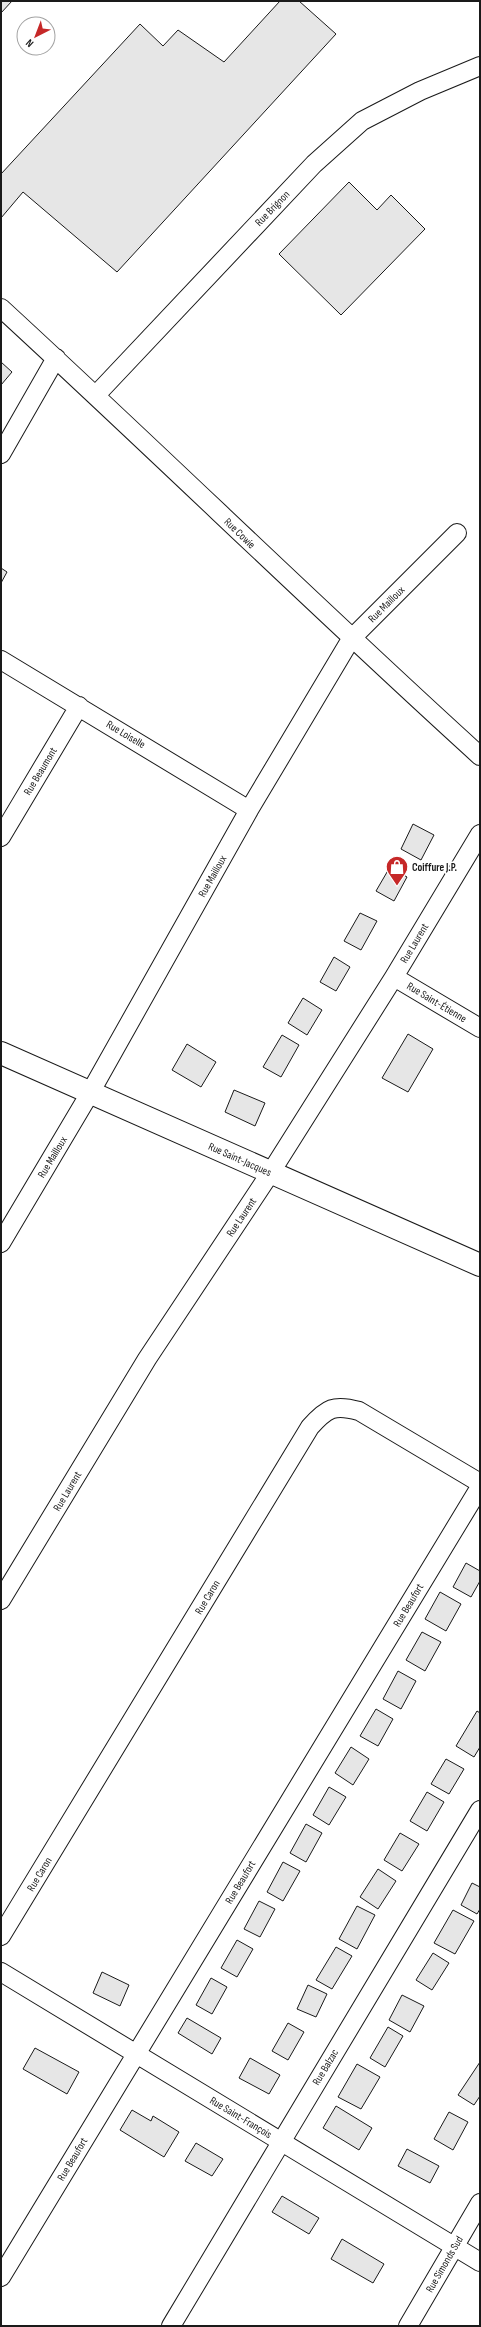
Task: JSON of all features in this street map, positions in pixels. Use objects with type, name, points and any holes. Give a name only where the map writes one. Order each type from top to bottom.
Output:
[{"type":"main road","name":"Rue Saint-Jacques","points":[[1,1053],[480,1265]]},
{"type":"street","name":"Rue Brignon","points":[[96,395],[314,164],[362,122],[420,91],[480,66]]},
{"type":"street","name":"Rue Cowie","points":[[1,308],[96,395],[351,639],[480,756]]},
{"type":"street","points":[[1,454],[56,358]]},
{"type":"street","name":"Rue Mailloux","points":[[1,1243],[90,1093],[249,810],[351,639],[457,533]]},
{"type":"street","name":"Rue Loiselle","points":[[1,660],[249,810]]},
{"type":"street","name":"Rue Beaumont","points":[[1,837],[79,706]]},
{"type":"street","name":"Rue Laurent","points":[[1,1600],[147,1359],[271,1172],[394,977],[480,834]]},
{"type":"street","name":"Rue Saint-Étienne","points":[[394,977],[480,1028]]},
{"type":"street","name":"Rue Caron","points":[[1,1936],[310,1427],[323,1412],[342,1406],[359,1411],[480,1483]]},
{"type":"street","name":"Rue Beaufort","points":[[1,2277],[135,2053],[480,1487]]},
{"type":"street","name":"Rue Balzac","points":[[171,2326],[280,2141],[480,1810]]},
{"type":"street","name":"Rue Saint-François","points":[[1,1972],[480,2262]]},
{"type":"street","name":"Rue Simonds Sud","points":[[408,2326],[480,2203]]},
{"type":"building","points":[[1,1],[12,1],[1,13]]},
{"type":"building","points":[[280,1],[299,1],[336,34],[117,272],[23,192],[1,218],[1,174],[140,24],[163,46],[178,30],[224,62]]},
{"type":"building","points":[[349,182],[377,210],[391,195],[425,229],[341,315],[279,254]]},
{"type":"building","points":[[1,362],[12,372],[1,385]]},
{"type":"building","points":[[1,568],[7,572],[1,583]]},
{"type":"building","points":[[413,824],[434,835],[421,860],[401,849]]},
{"type":"building","points":[[390,867],[407,877],[394,901],[376,891]]},
{"type":"building","points":[[360,913],[377,921],[361,950],[344,941]]},
{"type":"building","points":[[334,957],[350,967],[336,991],[320,982]]},
{"type":"building","points":[[303,998],[322,1010],[307,1035],[288,1023]]},
{"type":"building","points":[[408,1034],[433,1049],[408,1092],[382,1078]]},
{"type":"building","points":[[282,1035],[299,1045],[281,1077],[263,1067]]},
{"type":"building","points":[[187,1044],[216,1062],[201,1087],[172,1070]]},
{"type":"building","points":[[234,1090],[265,1103],[255,1126],[225,1112]]},
{"type":"building","points":[[466,1563],[480,1571],[480,1581],[471,1597],[453,1587]]},
{"type":"building","points":[[440,1592],[461,1604],[446,1631],[425,1619]]},
{"type":"building","points":[[422,1632],[441,1642],[425,1671],[406,1660]]},
{"type":"building","points":[[398,1671],[416,1681],[401,1709],[383,1699]]},
{"type":"building","points":[[376,1709],[393,1719],[378,1746],[360,1736]]},
{"type":"building","points":[[477,1711],[480,1713],[480,1747],[474,1757],[456,1746]]},
{"type":"building","points":[[351,1747],[369,1759],[353,1785],[335,1773]]},
{"type":"building","points":[[446,1759],[464,1769],[449,1794],[431,1784]]},
{"type":"building","points":[[329,1787],[346,1797],[329,1825],[313,1815]]},
{"type":"building","points":[[427,1792],[444,1802],[427,1831],[410,1821]]},
{"type":"building","points":[[306,1824],[322,1833],[306,1862],[290,1853]]},
{"type":"building","points":[[400,1833],[419,1844],[402,1871],[384,1860]]},
{"type":"building","points":[[283,1862],[300,1871],[283,1901],[267,1892]]},
{"type":"building","points":[[378,1869],[396,1881],[378,1909],[360,1897]]},
{"type":"building","points":[[472,1883],[480,1887],[480,1909],[477,1914],[461,1905]]},
{"type":"building","points":[[259,1901],[275,1909],[260,1937],[244,1929]]},
{"type":"building","points":[[357,1906],[375,1915],[357,1949],[339,1939]]},
{"type":"building","points":[[453,1910],[474,1921],[455,1954],[434,1943]]},
{"type":"building","points":[[237,1940],[253,1949],[237,1977],[221,1968]]},
{"type":"building","points":[[336,1947],[352,1956],[332,1989],[316,1980]]},
{"type":"building","points":[[433,1953],[449,1963],[432,1990],[416,1980]]},
{"type":"building","points":[[102,1972],[129,1985],[120,2006],[93,1993]]},
{"type":"building","points":[[211,1978],[227,1987],[212,2014],[196,2005]]},
{"type":"building","points":[[308,1985],[327,1994],[316,2017],[297,2009]]},
{"type":"building","points":[[402,1995],[424,2006],[410,2032],[389,2020]]},
{"type":"building","points":[[187,2018],[221,2038],[212,2054],[178,2033]]},
{"type":"building","points":[[288,2023],[304,2032],[288,2060],[272,2051]]},
{"type":"building","points":[[388,2027],[403,2036],[385,2067],[370,2058]]},
{"type":"building","points":[[35,2048],[79,2072],[67,2094],[23,2069]]},
{"type":"building","points":[[250,2058],[280,2075],[269,2094],[239,2078]]},
{"type":"building","points":[[480,2062],[480,2096],[474,2105],[458,2095]]},
{"type":"building","points":[[357,2064],[380,2077],[361,2109],[338,2097]]},
{"type":"building","points":[[336,2106],[372,2128],[359,2150],[323,2128]]},
{"type":"building","points":[[132,2110],[151,2121],[153,2116],[179,2132],[164,2157],[120,2130]]},
{"type":"building","points":[[449,2112],[468,2122],[453,2150],[434,2139]]},
{"type":"building","points":[[196,2143],[223,2159],[212,2176],[185,2161]]},
{"type":"building","points":[[407,2149],[439,2166],[430,2183],[398,2166]]},
{"type":"building","points":[[282,2196],[319,2218],[309,2234],[272,2212]]},
{"type":"building","points":[[342,2239],[384,2264],[373,2283],[331,2259]]},
{"type":"place","name":"Coiffure J.P.","points":[[397,886]]}]
